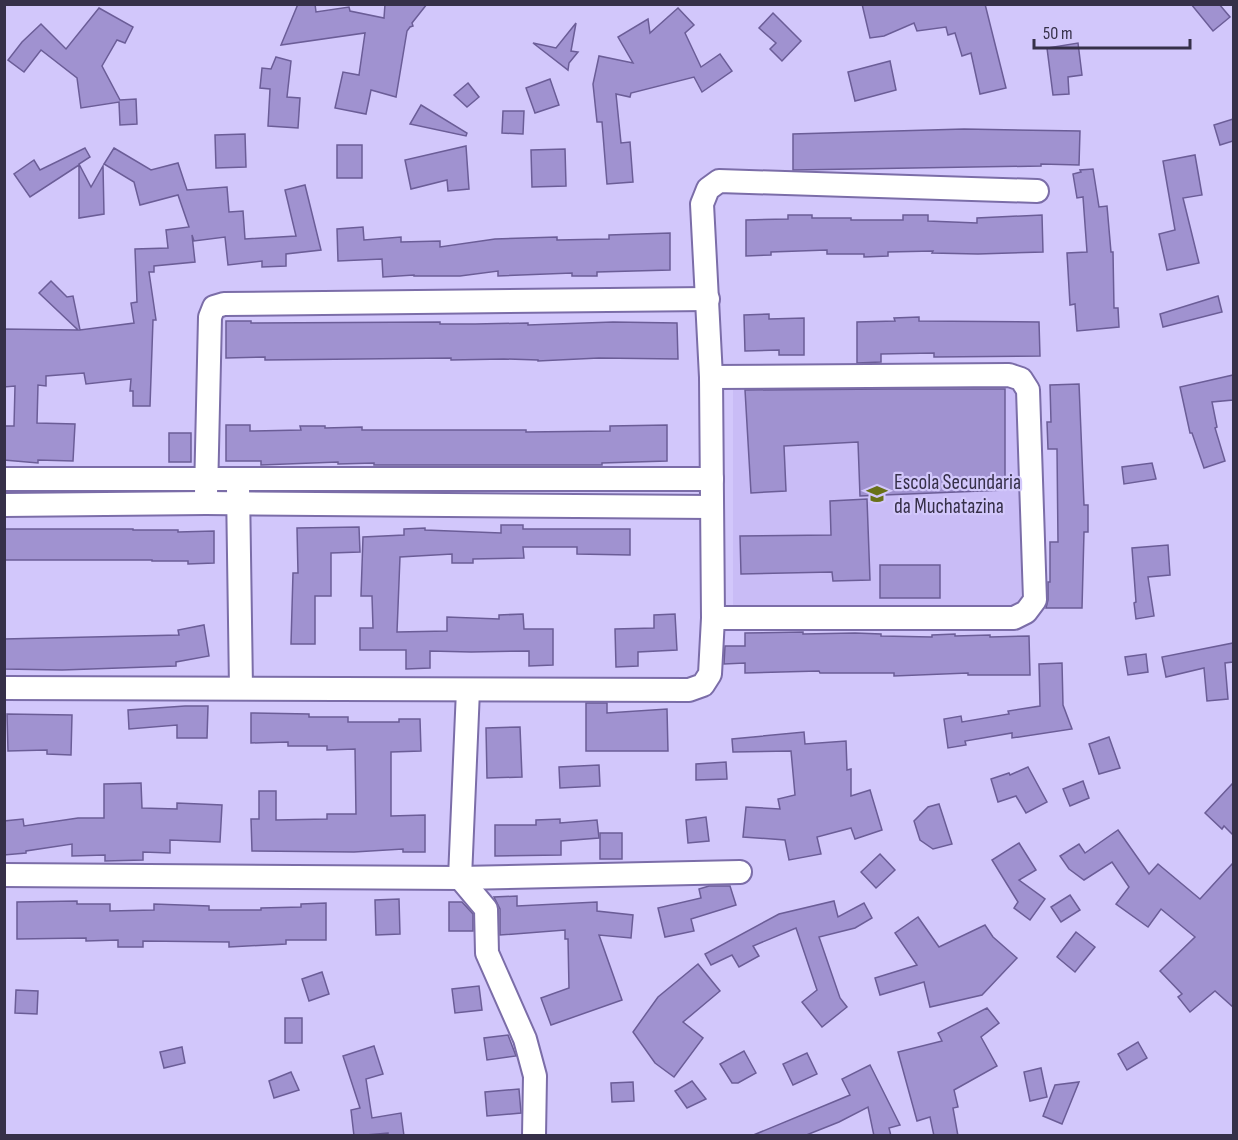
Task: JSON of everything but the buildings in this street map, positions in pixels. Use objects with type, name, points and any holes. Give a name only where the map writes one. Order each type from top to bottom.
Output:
[{"type":"street","points":[[4,688],[689,690],[703,685],[710,674],[713,618],[711,377],[702,204],[708,189],[719,181],[1037,191]]},
{"type":"street","points":[[206,503],[210,317],[214,307],[224,304],[708,299]]},
{"type":"street","points":[[711,377],[1009,375],[1021,379],[1028,390],[1035,600],[1026,612],[1014,618],[713,618]]},
{"type":"street","points":[[712,479],[15,479],[15,505],[206,503],[712,507]]},
{"type":"street","points":[[430,479],[432,506]]},
{"type":"street","points":[[238,480],[241,688]]},
{"type":"street","points":[[468,690],[460,878],[486,909],[487,953],[525,1039],[535,1076],[534,1136]]},
{"type":"street","points":[[4,875],[460,878],[740,872]]},
{"type":"shaded area","name":"Escola Secundaria da Muchatazina","points":[[1022,379],[1021,608],[733,608],[733,380]]},
{"type":"place","name":"Escola Secundaria da Muchatazina","points":[[877,494]]}]
